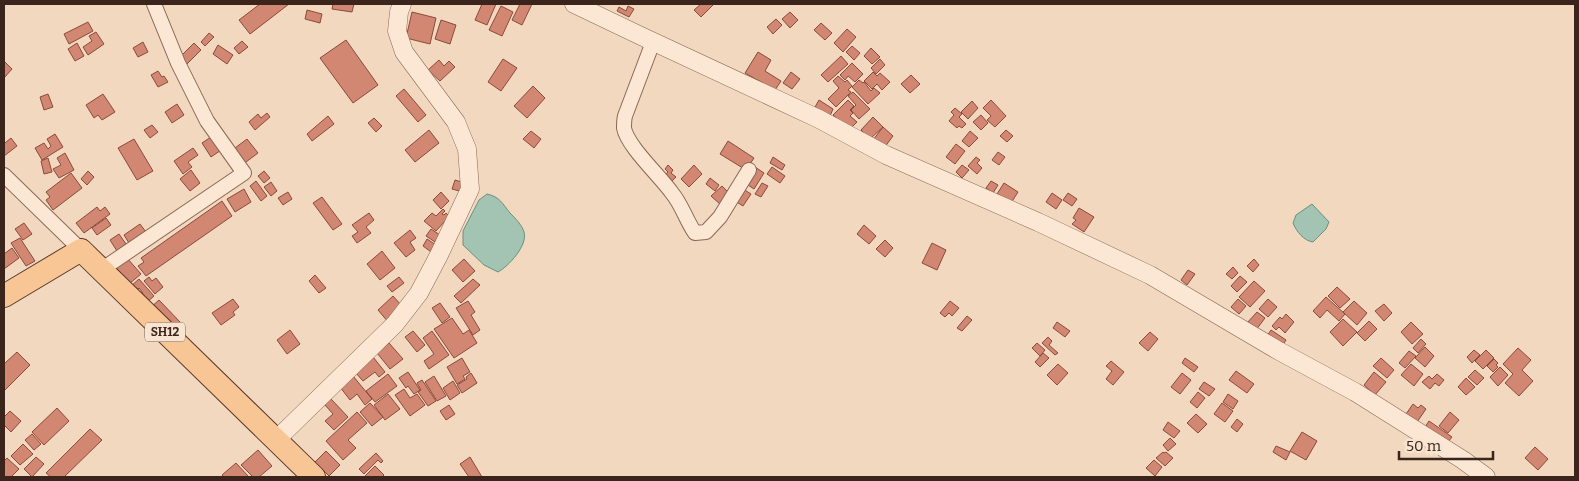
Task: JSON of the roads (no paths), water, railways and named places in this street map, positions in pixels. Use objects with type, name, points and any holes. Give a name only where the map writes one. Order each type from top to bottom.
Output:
[{"type":"main road","name":"SH12","points":[[81,250],[314,477]]},
{"type":"main road","points":[[4,296],[81,250]]},
{"type":"street","points":[[101,270],[244,174],[207,121],[178,63],[154,4]]},
{"type":"street","points":[[276,440],[395,324],[419,293],[470,189],[467,149],[456,122],[404,52],[397,31],[402,4]]},
{"type":"street","points":[[574,4],[819,119],[886,156],[1038,222],[1150,275],[1280,351],[1355,392],[1463,460],[1486,477]]},
{"type":"street","points":[[653,42],[624,116],[624,129],[636,151],[674,194],[688,222],[696,233],[706,232],[720,217],[749,170]]},
{"type":"street","points":[[4,175],[81,250]]}]
